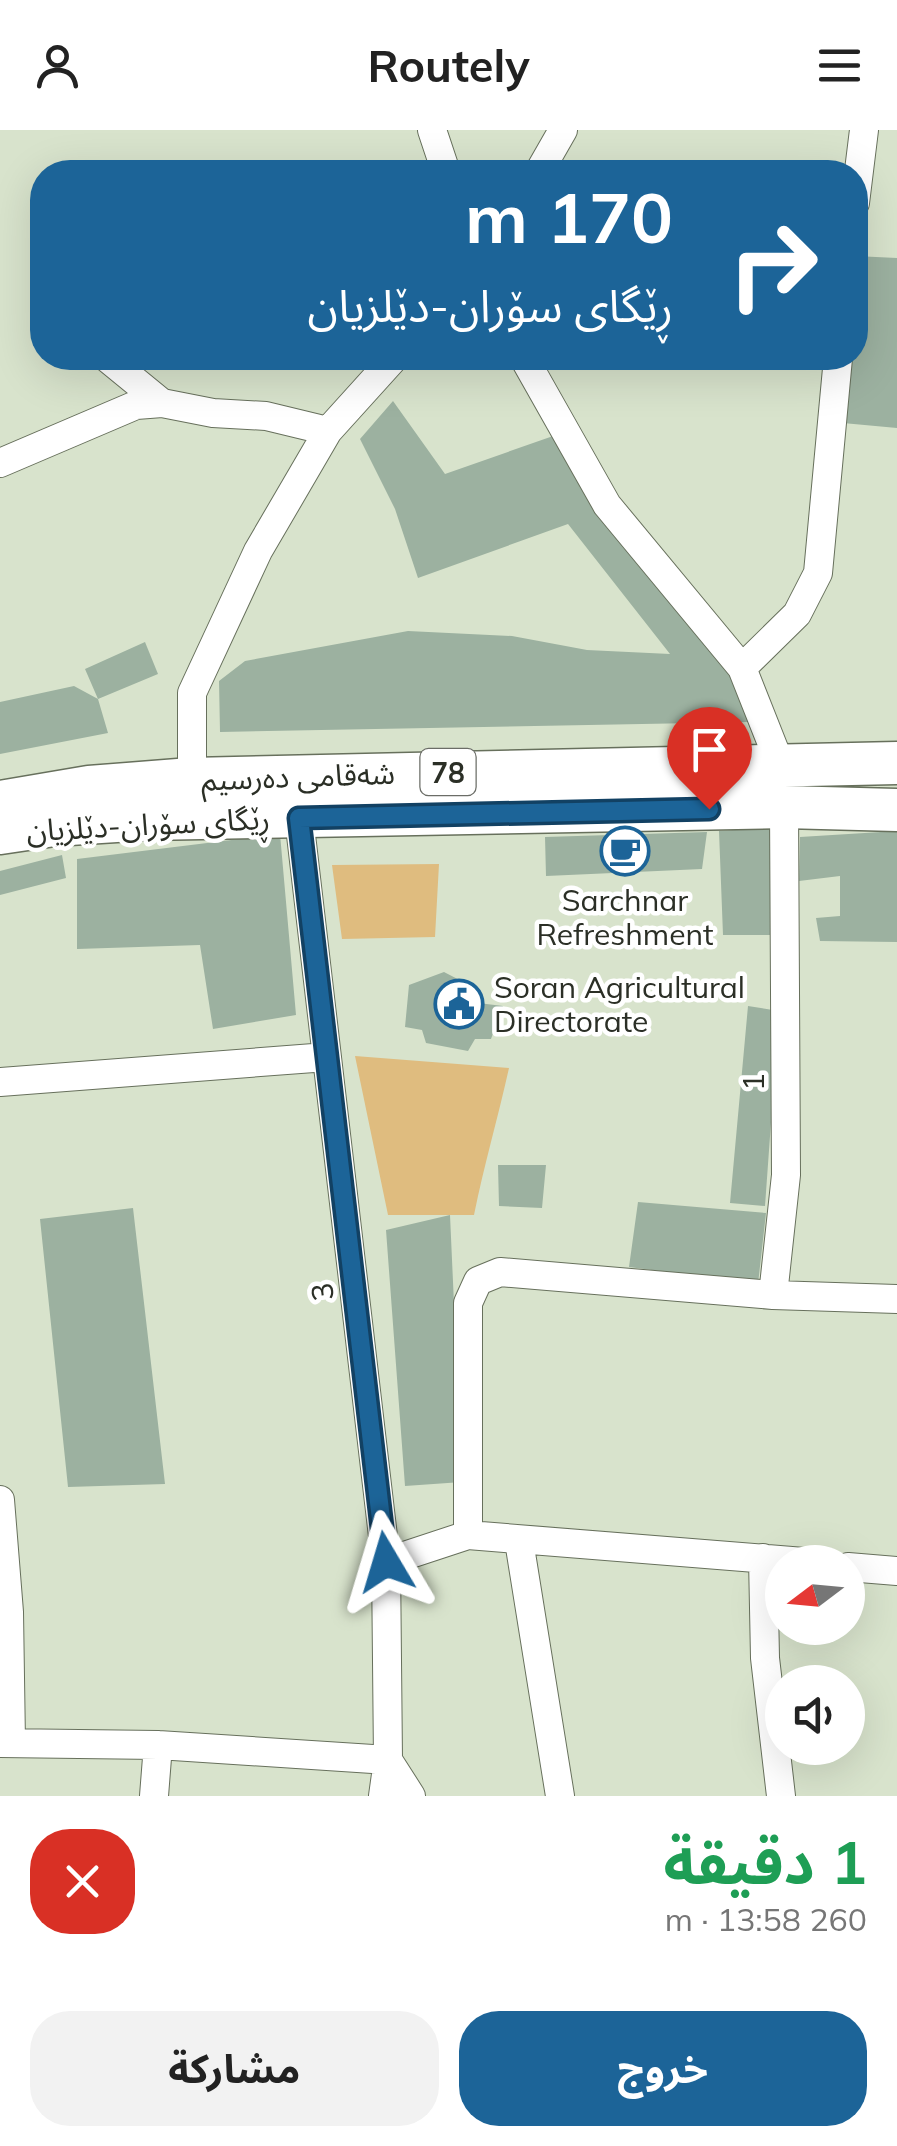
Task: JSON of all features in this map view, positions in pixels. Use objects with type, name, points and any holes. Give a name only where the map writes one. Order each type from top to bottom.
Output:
[{"type":"main road","name":"شەقامی دەرسیم","points":[[0,802],[88,787],[192,799],[780,764],[897,763]]},
{"type":"main road","name":"ڕێگای سۆران-دێلزیان","points":[[0,833],[100,820],[192,799],[299,818],[784,807],[897,810]]},
{"type":"street","points":[[432,130],[442,160]]},
{"type":"street","points":[[546,160],[563,130]]},
{"type":"street","points":[[860,160],[864,130]]},
{"type":"street","points":[[122,370],[162,403]]},
{"type":"street","points":[[192,799],[192,693],[258,551],[328,431],[383,370]]},
{"type":"street","points":[[531,370],[607,505],[742,668],[780,764]]},
{"type":"street","points":[[742,668],[797,614],[818,573],[837,370]]},
{"type":"street","points":[[0,463],[136,405],[162,403],[213,414],[266,416],[328,431]]},
{"type":"street","name":"1","points":[[773,1295],[786,1176],[784,807]]},
{"type":"street","name":"3","points":[[299,818],[386,1562],[388,1760],[383,1796]]},
{"type":"street","points":[[0,1082],[327,1057]]},
{"type":"street","points":[[468,1535],[468,1303],[478,1281],[500,1272],[773,1295],[897,1299]]},
{"type":"street","points":[[0,1500],[9,1612],[5,1743],[158,1745],[388,1760],[411,1796]]},
{"type":"street","points":[[386,1562],[468,1535],[763,1558],[766,1676],[782,1796]]},
{"type":"street","points":[[519,1541],[560,1796]]},
{"type":"street","points":[[865,1568],[897,1571]]},
{"type":"street","points":[[154,1796],[158,1745]]},
{"type":"shaded area","points":[[439,864],[435,937],[342,939],[332,865]]},
{"type":"shaded area","points":[[355,1056],[509,1068],[474,1215],[388,1215]]},
{"type":"building","points":[[868,257],[897,258],[897,428],[832,422],[837,370],[868,370]]},
{"type":"building","points":[[393,401],[445,474],[556,435],[746,690],[749,722],[220,732],[219,681],[245,661],[408,631],[512,636],[587,650],[670,654],[568,524],[418,578],[395,509],[360,439]]},
{"type":"building","points":[[145,642],[158,674],[98,699],[85,669]]},
{"type":"building","points":[[74,686],[98,699],[108,733],[0,754],[0,702]]},
{"type":"building","points":[[774,827],[778,935],[723,935],[719,831]]},
{"type":"building","points":[[897,831],[897,942],[820,941],[816,918],[840,916],[840,876],[799,881],[800,837]]},
{"type":"building","points":[[707,832],[702,869],[546,876],[545,837]]},
{"type":"building","points":[[280,834],[296,1015],[213,1029],[200,945],[77,949],[77,859]]},
{"type":"building","points":[[62,855],[66,878],[0,895],[0,871]]},
{"type":"building","points":[[444,972],[473,987],[478,1003],[503,1006],[491,1039],[475,1039],[468,1051],[426,1043],[422,1030],[405,1027],[409,985]]},
{"type":"building","points":[[748,1006],[779,1011],[765,1206],[730,1203]]},
{"type":"building","points":[[498,1165],[546,1165],[542,1208],[499,1206]]},
{"type":"building","points":[[638,1202],[766,1213],[758,1284],[629,1267]]},
{"type":"building","points":[[133,1208],[165,1484],[68,1487],[40,1219]]},
{"type":"building","points":[[450,1215],[462,1482],[405,1486],[386,1230]]},
{"type":"place","name":"Sarchnar Refreshment","points":[[625,851]]},
{"type":"place","name":"Soran Agricultural Directorate","points":[[459,1004]]},
{"type":"route","points":[[386,1562],[299,818],[709,809]]}]
